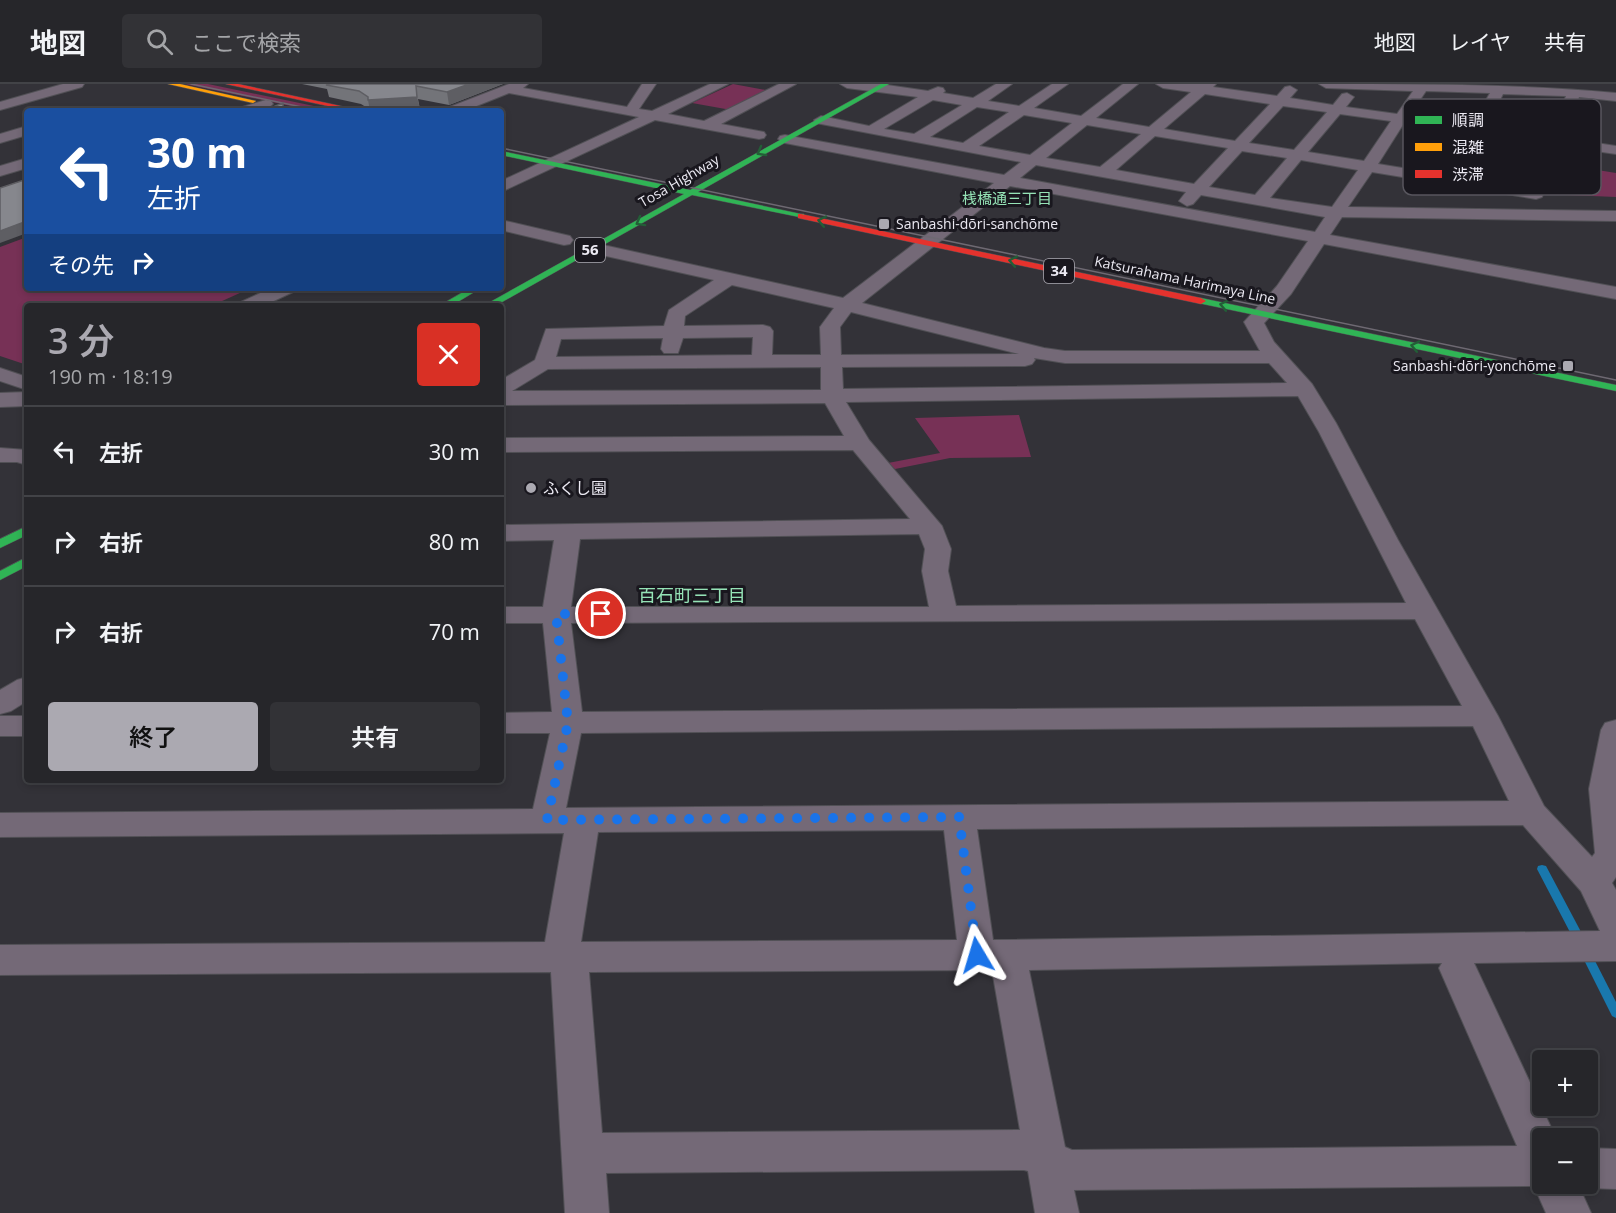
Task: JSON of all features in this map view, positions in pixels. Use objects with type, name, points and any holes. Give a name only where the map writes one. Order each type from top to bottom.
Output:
[{"type":"main road","points":[[171,84],[287,108]]},
{"type":"main road","points":[[230,84],[346,108]]},
{"type":"main road","points":[[832,96],[853,84]]},
{"type":"main road","name":"Tosa Highway","points":[[493,303],[883,86]]},
{"type":"main road","points":[[741,145],[765,132]]},
{"type":"main road","points":[[504,141],[660,172]]},
{"type":"main road","name":"Katsurahama Harimaya Line","points":[[504,154],[691,193],[926,234],[1273,303],[1616,388]]},
{"type":"main road","name":"Tosa Highway","points":[[646,197],[687,178],[709,182]]},
{"type":"main road","points":[[709,182],[730,186]]},
{"type":"main road","points":[[945,230],[966,234]]},
{"type":"main road","name":"56","points":[[546,250],[569,237]]},
{"type":"main road","points":[[450,303],[472,291]]},
{"type":"main road","points":[[0,544],[24,532]]},
{"type":"main road","points":[[0,576],[24,563]]},
{"type":"street","points":[[1,106],[77,84]]},
{"type":"street","points":[[631,111],[649,84]]},
{"type":"street","points":[[504,186],[721,84]]},
{"type":"street","points":[[707,125],[789,84]]},
{"type":"street","points":[[848,84],[883,86],[931,96],[1403,172]]},
{"type":"street","points":[[871,131],[950,84]]},
{"type":"street","points":[[917,140],[1005,84]]},
{"type":"street","points":[[966,148],[1061,84]]},
{"type":"street","points":[[944,615],[935,571],[939,549],[929,526],[859,443],[832,396],[830,327],[847,305],[926,234],[945,230],[1082,120],[1131,84]]},
{"type":"street","points":[[1164,84],[1206,87],[1280,101],[1401,118]]},
{"type":"street","points":[[1178,212],[1236,145],[1296,84]]},
{"type":"street","points":[[1326,84],[1566,90],[1616,98]]},
{"type":"street","points":[[1259,200],[1357,85]]},
{"type":"street","points":[[460,108],[515,86],[654,116],[765,132]]},
{"type":"street","points":[[1103,173],[1206,87]]},
{"type":"street","points":[[1414,99],[1422,87]]},
{"type":"street","points":[[1493,99],[1498,90]]},
{"type":"street","points":[[253,108],[266,104]]},
{"type":"street","points":[[1,106],[24,111]]},
{"type":"street","points":[[1403,115],[1284,290],[1254,322],[1258,335],[1272,357],[1304,389],[1346,460],[1377,519],[1385,540],[1483,716],[1532,813],[1595,883],[1616,927]]},
{"type":"street","points":[[822,120],[917,140],[1338,213],[1616,216]]},
{"type":"street","points":[[0,139],[24,131]]},
{"type":"street","points":[[786,139],[1616,293]]},
{"type":"street","points":[[916,164],[945,145]]},
{"type":"street","points":[[1601,148],[1616,150]]},
{"type":"street","points":[[0,171],[24,164]]},
{"type":"street","points":[[1537,195],[1559,214]]},
{"type":"street","points":[[504,226],[569,237]]},
{"type":"street","points":[[594,248],[847,305],[1041,357]]},
{"type":"street","points":[[665,397],[676,314],[730,278]]},
{"type":"street","points":[[254,303],[280,291]]},
{"type":"street","points":[[544,363],[553,333],[763,331],[762,360]]},
{"type":"street","points":[[504,387],[544,363],[1041,357],[1272,357]]},
{"type":"street","points":[[1041,357],[1053,393]]},
{"type":"street","points":[[0,374],[14,399]]},
{"type":"street","points":[[504,398],[1304,389]]},
{"type":"street","points":[[504,445],[859,443]]},
{"type":"street","points":[[0,455],[24,457]]},
{"type":"street","points":[[504,533],[929,526]]},
{"type":"street","points":[[547,820],[568,723],[556,614],[568,532]]},
{"type":"street","points":[[504,615],[944,615],[1424,611]]},
{"type":"street","points":[[0,704],[24,689]]},
{"type":"street","points":[[504,723],[1483,716]]},
{"type":"street","points":[[0,726],[24,726]]},
{"type":"street","points":[[1595,883],[1612,853],[1605,789],[1616,730]]},
{"type":"street","points":[[0,825],[1532,813]]},
{"type":"street","points":[[959,817],[1048,1160],[1057,1213]]},
{"type":"street","points":[[583,820],[565,956],[586,1213]]},
{"type":"street","points":[[0,960],[993,955],[1616,946]]},
{"type":"street","points":[[1458,968],[1532,1133]]},
{"type":"street","points":[[582,1153],[1027,1150],[1070,1170],[1532,1166]]},
{"type":"street","points":[[1598,1168],[1616,1169]]},
{"type":"street","points":[[1560,1194],[1569,1213]]},
{"type":"shaded area","points":[[185,84],[208,84],[324,108],[301,108]]},
{"type":"shaded area","points":[[733,84],[771,91],[731,110],[692,103]]},
{"type":"shaded area","points":[[1601,171],[1616,173],[1616,197],[1567,195],[1601,195]]},
{"type":"shaded area","points":[[24,238],[24,291],[244,291],[218,303],[24,303],[24,364],[0,356],[0,247]]},
{"type":"shaded area","points":[[1019,415],[1031,457],[950,458],[895,469],[888,463],[940,453],[915,418]]},
{"type":"building","points":[[469,84],[447,92],[416,86],[417,97],[368,100],[368,97],[359,91],[326,85]]},
{"type":"building","points":[[283,103],[283,108],[270,108]]},
{"type":"building","points":[[24,180],[24,222],[0,231],[0,188]]},
{"type":"waterway","points":[[1542,869],[1576,933]]},
{"type":"waterway","points":[[1589,960],[1616,1013]]},
{"type":"tram line","points":[[191,84],[307,108]]},
{"type":"tram line","points":[[504,149],[1616,380]]},
{"type":"traffic: fast","points":[[493,303],[886,84]]},
{"type":"traffic: fast","points":[[504,154],[801,216]]},
{"type":"traffic: fast","points":[[450,303],[472,291]]},
{"type":"traffic: fast","points":[[1201,301],[1616,388]]},
{"type":"traffic: fast","points":[[0,544],[24,532]]},
{"type":"traffic: fast","points":[[0,576],[24,563]]},
{"type":"traffic: slow","points":[[171,84],[253,101]]},
{"type":"traffic: jam","points":[[229,84],[346,108]]},
{"type":"traffic: jam","points":[[801,216],[1201,301]]},
{"type":"place","name":"Sanbashi-dōri-sanchōme","points":[[884,224]]},
{"type":"place","name":"Sanbashi-dōri-yonchōme","points":[[1568,366]]},
{"type":"place","name":"ふくし園","points":[[531,488]]},
{"type":"district","name":"桟橋通三丁目","points":[[1007,199]]},
{"type":"district","name":"百石町三丁目","points":[[692,596]]},
{"type":"route","points":[[601,614],[556,614],[568,723],[547,820],[959,817],[977,955]]}]
